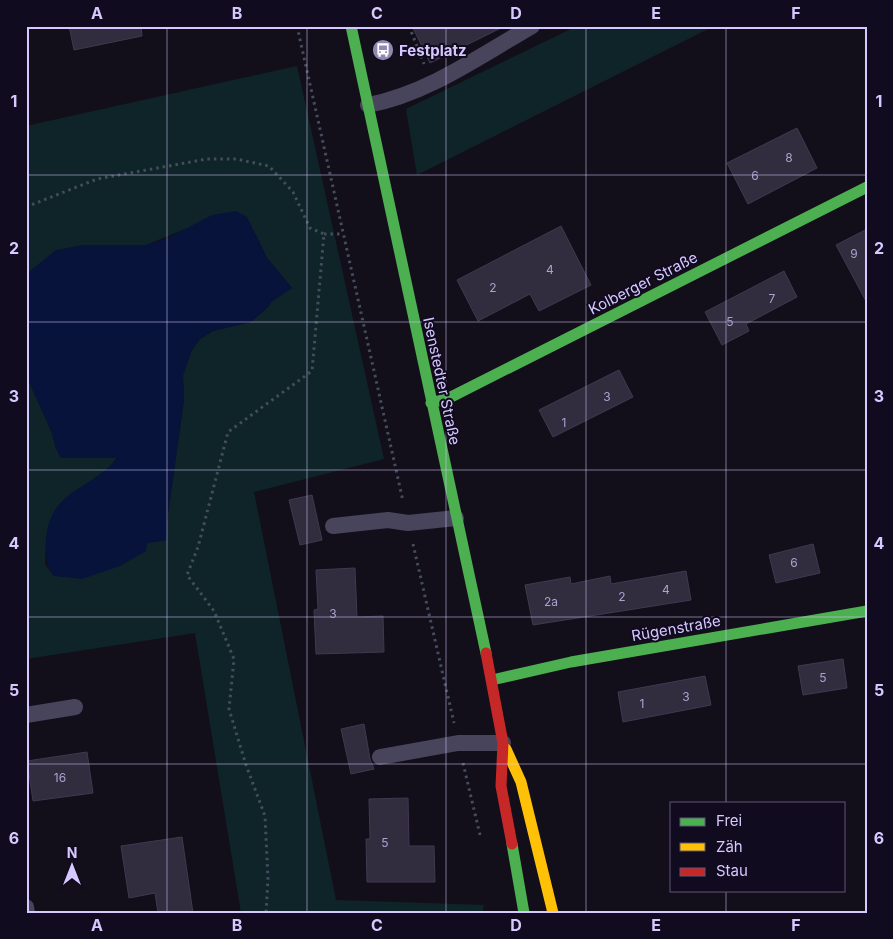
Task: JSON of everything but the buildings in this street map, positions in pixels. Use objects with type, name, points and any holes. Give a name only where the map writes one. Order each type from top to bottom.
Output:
[{"type":"street","name":"Isenstedter Straße","points":[[350,26],[492,680],[503,743],[501,786],[524,913]]},
{"type":"street","name":"Kolberger Straße","points":[[431,403],[449,398],[867,187]]},
{"type":"street","name":"Rügenstraße","points":[[492,680],[590,658],[867,611]]},
{"type":"street","name":"Isenstedter Straße","points":[[503,743],[521,782],[553,913]]},
{"type":"lane","points":[[368,106],[394,101],[433,82],[532,26]]},
{"type":"lane","points":[[333,526],[388,520],[408,523],[456,518]]},
{"type":"lane","points":[[26,715],[75,708]]},
{"type":"lane","points":[[380,757],[458,743],[503,743]]},
{"type":"lane","points":[[26,907],[27,913]]},
{"type":"path","points":[[297,26],[480,837]]},
{"type":"path","points":[[409,26],[420,57],[433,82]]},
{"type":"path","points":[[26,206],[97,178],[207,159],[236,158],[269,166],[293,192],[310,228],[324,234],[343,234]]},
{"type":"path","points":[[266,913],[268,880],[265,816],[246,765],[229,709],[234,659],[214,611],[187,575],[198,547],[228,432],[312,372],[324,234]]},
{"type":"green space","points":[[577,26],[714,26],[417,175],[406,109]]},
{"type":"green space","points":[[297,66],[384,459],[254,492],[336,900],[484,905],[482,913],[241,913],[195,633],[26,659],[26,375],[52,433],[56,449],[117,457],[110,467],[92,480],[46,536],[45,564],[54,576],[146,543],[167,540],[167,521],[184,400],[183,375],[192,350],[200,339],[213,331],[251,322],[271,302],[292,288],[267,258],[256,235],[188,228],[146,245],[83,245],[30,271],[26,279],[26,126]]},
{"type":"water","points":[[236,211],[247,217],[267,258],[292,288],[271,302],[251,322],[213,331],[200,339],[192,350],[183,375],[184,400],[167,521],[167,540],[147,543],[146,551],[120,566],[82,579],[54,576],[46,557],[46,544],[48,526],[54,512],[72,493],[95,478],[117,458],[61,458],[56,449],[52,433],[26,375],[26,279],[30,271],[56,250],[83,245],[146,245],[166,239],[212,215]]},
{"type":"traffic: fast","points":[[351,26],[486,653]]},
{"type":"traffic: fast","points":[[431,403],[449,398],[867,187]]},
{"type":"traffic: fast","points":[[492,680],[571,662],[867,611]]},
{"type":"traffic: fast","points":[[512,844],[524,913]]},
{"type":"traffic: slow","points":[[506,749],[521,782],[553,913]]},
{"type":"traffic: jam","points":[[486,653],[503,743],[501,786],[512,844]]},
{"type":"place","name":"Festplatz","points":[[383,50]]}]
